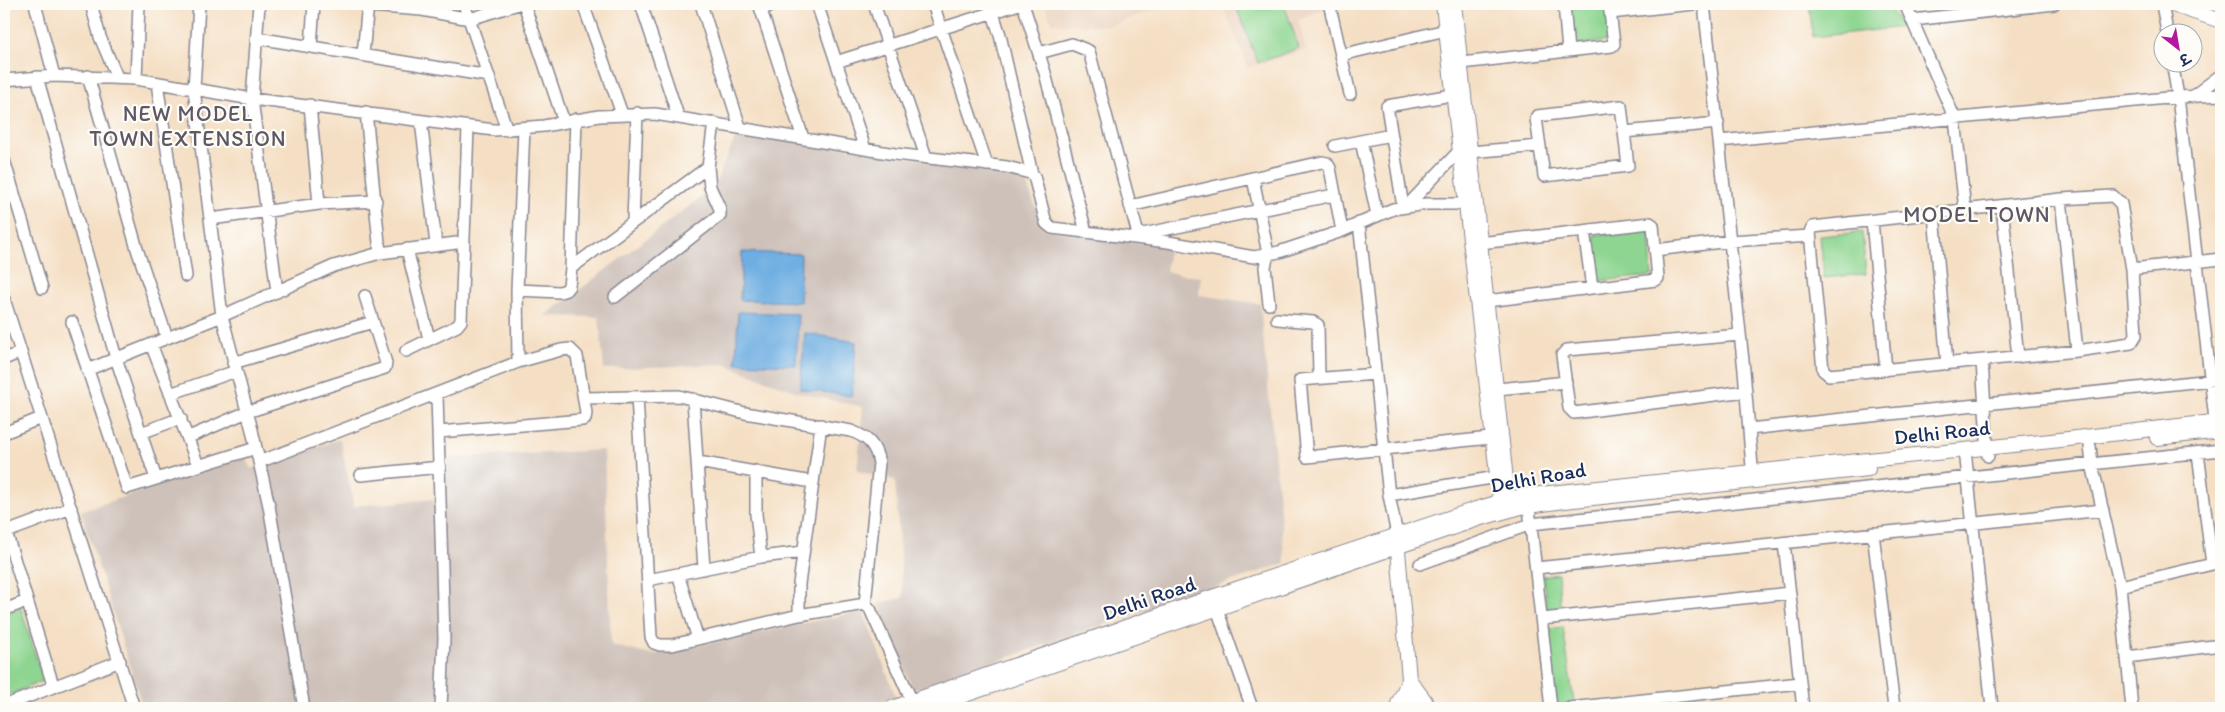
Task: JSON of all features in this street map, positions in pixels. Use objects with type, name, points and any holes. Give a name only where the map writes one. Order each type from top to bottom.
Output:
[{"type":"main road","points":[[1443,4],[1451,29],[1505,506]]},
{"type":"main road","points":[[1451,29],[1454,4]]},
{"type":"main road","points":[[2170,4],[2221,21]]},
{"type":"main road","points":[[2202,4],[2221,11]]},
{"type":"main road","points":[[1455,64],[1452,95],[1464,152]]},
{"type":"main road","points":[[1470,204],[1480,243],[1481,302]]},
{"type":"main road","name":"Delhi Road","points":[[1988,452],[2090,446],[2218,426]]},
{"type":"main road","name":"Delhi Road","points":[[892,708],[914,705],[1398,541],[1528,500],[2218,426]]},
{"type":"main road","points":[[1497,437],[1497,478],[1505,506]]},
{"type":"main road","points":[[1398,541],[1409,679],[1414,708]]},
{"type":"main road","name":"Delhi Road","points":[[927,708],[1216,609],[1398,541]]},
{"type":"main road","points":[[1398,708],[1409,679]]},
{"type":"main road","points":[[1409,679],[1424,701],[1426,708]]},
{"type":"street","points":[[35,4],[54,76]]},
{"type":"street","points":[[91,4],[98,31],[117,77]]},
{"type":"street","points":[[136,79],[139,4]]},
{"type":"street","points":[[199,4],[194,89],[222,316],[248,412],[269,506],[304,708]]},
{"type":"street","points":[[259,4],[252,99],[265,212],[277,292]]},
{"type":"street","points":[[311,46],[314,4]]},
{"type":"street","points":[[464,4],[507,130]]},
{"type":"street","points":[[363,54],[368,5],[422,7],[470,19],[518,4]]},
{"type":"street","points":[[524,4],[564,122]]},
{"type":"street","points":[[583,4],[622,114]]},
{"type":"street","points":[[641,4],[678,116]]},
{"type":"street","points":[[701,4],[740,127]]},
{"type":"street","points":[[777,4],[760,6],[804,138]]},
{"type":"street","points":[[816,4],[865,148]]},
{"type":"street","points":[[874,4],[926,158]]},
{"type":"street","points":[[933,4],[986,165]]},
{"type":"street","points":[[836,62],[941,28],[991,8],[1019,4]]},
{"type":"street","points":[[1023,4],[1039,53],[1086,232]]},
{"type":"street","points":[[1564,4],[1568,51]]},
{"type":"street","points":[[1455,64],[1613,45],[1610,8],[1693,4]]},
{"type":"street","points":[[1704,4],[1746,391],[1753,476]]},
{"type":"street","points":[[1905,4],[1955,119],[1965,210]]},
{"type":"street","points":[[1913,20],[2019,6],[2054,4]]},
{"type":"street","points":[[2162,4],[2165,22]]},
{"type":"street","points":[[1330,7],[1350,94]]},
{"type":"street","points":[[991,8],[1000,35],[1032,174],[1048,226],[1086,232],[1138,236],[1245,257],[1268,254],[1342,231],[1377,215],[1404,207],[1426,204],[1470,204]]},
{"type":"street","points":[[1341,55],[1451,29]]},
{"type":"street","points":[[257,38],[489,76]]},
{"type":"street","points":[[1039,53],[1072,44],[1089,51],[1138,236]]},
{"type":"street","points":[[2174,72],[2197,262],[2216,379],[2218,426]]},
{"type":"street","points":[[2192,97],[2221,74]]},
{"type":"street","points":[[4,80],[54,76],[117,77],[252,99],[366,112],[468,127],[507,130],[622,114],[638,113],[678,116],[926,158],[1007,167],[1032,174]]},
{"type":"street","points":[[88,76],[136,249],[167,338]]},
{"type":"street","points":[[37,77],[116,358],[156,479]]},
{"type":"street","points":[[157,83],[186,276]]},
{"type":"street","points":[[1404,207],[1387,106],[1389,104],[1452,95]]},
{"type":"street","points":[[1720,141],[2178,97],[2221,95]]},
{"type":"street","points":[[310,105],[319,204]]},
{"type":"street","points":[[1621,106],[1628,163],[1625,168],[1547,176],[1543,172],[1540,146],[1536,118],[1539,115],[1621,106]]},
{"type":"street","points":[[366,112],[380,253]]},
{"type":"street","points":[[633,221],[638,113]]},
{"type":"street","points":[[517,290],[563,291],[568,286],[571,268],[576,119]]},
{"type":"street","points":[[421,121],[436,244]]},
{"type":"street","points":[[1624,132],[1718,122]]},
{"type":"street","points":[[615,297],[720,215],[720,209],[710,187],[708,167],[714,123]]},
{"type":"street","points":[[406,351],[460,324],[468,127]]},
{"type":"street","points":[[518,362],[517,290],[524,128]]},
{"type":"street","points":[[1335,146],[1391,135]]},
{"type":"street","points":[[1361,141],[1377,215]]},
{"type":"street","points":[[1404,207],[1464,152],[1540,146]]},
{"type":"street","points":[[4,160],[42,288]]},
{"type":"street","points":[[1130,206],[1322,162],[1327,163],[1342,231]]},
{"type":"street","points":[[571,268],[708,167]]},
{"type":"street","points":[[1254,178],[1268,254],[1265,267],[1268,304]]},
{"type":"street","points":[[1138,236],[1334,195]]},
{"type":"street","points":[[2113,196],[2118,198],[2121,204],[2132,269],[2136,335],[2134,341],[2077,351],[1886,370],[1829,375],[1823,370],[1810,236],[1813,227],[1965,210],[2061,199],[2113,196]]},
{"type":"street","points":[[2061,199],[2077,351]]},
{"type":"street","points":[[211,218],[319,204],[376,201]]},
{"type":"street","points":[[2002,206],[2018,357]]},
{"type":"street","points":[[1934,214],[1947,364]]},
{"type":"street","points":[[1872,221],[1886,370]]},
{"type":"street","points":[[1359,223],[1389,495],[1398,541]]},
{"type":"street","points":[[1480,243],[1650,223],[1653,225],[1658,278],[1656,280],[1481,302]]},
{"type":"street","points":[[1584,231],[1592,287]]},
{"type":"street","points":[[1655,250],[1730,241],[1810,236]]},
{"type":"street","points":[[87,370],[222,316],[334,266],[380,253],[436,244],[464,242]]},
{"type":"street","points":[[407,249],[429,339]]},
{"type":"street","points":[[2132,269],[2221,259]]},
{"type":"street","points":[[189,437],[248,412],[382,370],[386,362],[365,296]]},
{"type":"street","points":[[4,298],[134,708]]},
{"type":"street","points":[[1276,319],[1313,322],[1318,325],[1319,378]]},
{"type":"street","points":[[72,322],[127,488],[256,448]]},
{"type":"street","points":[[170,394],[235,367],[374,322]]},
{"type":"street","points":[[1740,335],[1567,350],[1562,355],[1569,408],[1574,413],[1746,391]]},
{"type":"street","points":[[151,344],[189,437],[198,466]]},
{"type":"street","points":[[259,462],[437,395],[518,362],[570,349],[577,356],[585,398],[586,416],[582,420],[439,432]]},
{"type":"street","points":[[4,359],[21,352]]},
{"type":"street","points":[[1982,361],[1988,452]]},
{"type":"street","points":[[1376,374],[1303,379],[1298,382],[1307,457],[1497,437]]},
{"type":"street","points":[[1749,429],[2216,379]]},
{"type":"street","points":[[1491,389],[1566,382]]},
{"type":"street","points":[[437,395],[444,638],[441,708]]},
{"type":"street","points":[[585,398],[670,396],[693,399],[745,413],[821,425],[860,434],[877,451],[880,463],[865,604]]},
{"type":"street","points":[[637,397],[651,637],[654,643],[660,646],[672,645],[799,616],[865,604]]},
{"type":"street","points":[[693,399],[704,569]]},
{"type":"street","points":[[4,433],[41,418]]},
{"type":"street","points":[[141,433],[181,418]]},
{"type":"street","points":[[799,616],[799,584],[821,425]]},
{"type":"street","points":[[2090,446],[2092,464],[2120,586],[2132,708]]},
{"type":"street","points":[[1420,564],[1531,524],[2221,450]]},
{"type":"street","points":[[2120,586],[2216,563],[2198,452]]},
{"type":"street","points":[[1966,454],[1992,708]]},
{"type":"street","points":[[698,462],[812,482]]},
{"type":"street","points":[[361,475],[440,467]]},
{"type":"street","points":[[756,471],[756,514],[761,558]]},
{"type":"street","points":[[1389,495],[1497,478]]},
{"type":"street","points":[[1528,500],[1551,708]]},
{"type":"street","points":[[53,685],[5,532],[71,508]]},
{"type":"street","points":[[1536,568],[2103,510]]},
{"type":"street","points":[[1873,533],[1894,708]]},
{"type":"street","points":[[1784,543],[1803,708]]},
{"type":"street","points":[[648,580],[761,558],[803,552]]},
{"type":"street","points":[[678,574],[698,639]]},
{"type":"street","points":[[1542,620],[1790,593]]},
{"type":"street","points":[[4,610],[27,601]]},
{"type":"street","points":[[865,604],[870,609],[914,705]]},
{"type":"street","points":[[1216,609],[1252,708]]},
{"type":"street","points":[[2127,657],[2221,645]]},
{"type":"street","points":[[4,706],[53,685],[120,661]]},
{"type":"street","points":[[1570,708],[1800,683]]},
{"type":"shaded area","points":[[1044,4],[1168,4],[1110,26],[1052,23]]},
{"type":"shaded area","points":[[1222,4],[1341,4],[1298,19],[1306,50],[1248,67]]},
{"type":"shaded area","points":[[739,130],[1015,174],[1026,182],[1044,229],[1169,247],[1166,272],[1201,277],[1199,295],[1260,304],[1285,563],[913,690],[878,603],[903,598],[895,480],[857,471],[863,407],[800,393],[724,364],[604,369],[599,317],[545,316],[713,188]]},
{"type":"shaded area","points":[[340,439],[354,506],[446,498],[448,458],[604,450],[611,645],[651,655],[863,611],[896,697],[864,708],[143,708],[81,511],[246,457],[251,469]]},
{"type":"green space","points":[[1235,4],[1284,4],[1299,48],[1258,63]]},
{"type":"green space","points":[[1567,4],[1606,4],[1610,41],[1571,45]]},
{"type":"green space","points":[[1809,4],[1886,4],[1904,27],[1813,37]]},
{"type":"green space","points":[[1649,230],[1652,276],[1598,281],[1594,235]]},
{"type":"green space","points":[[1862,232],[1866,274],[1824,278],[1820,236]]},
{"type":"green space","points":[[1558,574],[1561,612],[1547,614],[1543,576]]},
{"type":"green space","points":[[21,608],[43,681],[4,697],[4,615]]},
{"type":"green space","points":[[1563,627],[1574,703],[1557,705],[1547,629]]},
{"type":"water","points":[[742,252],[801,254],[800,302],[740,300]]},
{"type":"water","points":[[738,312],[798,314],[796,365],[736,363]]},
{"type":"water","points":[[805,333],[856,342],[852,396],[800,389]]},
{"type":"district","name":"NEW MODEL TOWN EXTENSION","points":[[188,126]]},
{"type":"district","name":"MODEL TOWN","points":[[1977,214]]}]
